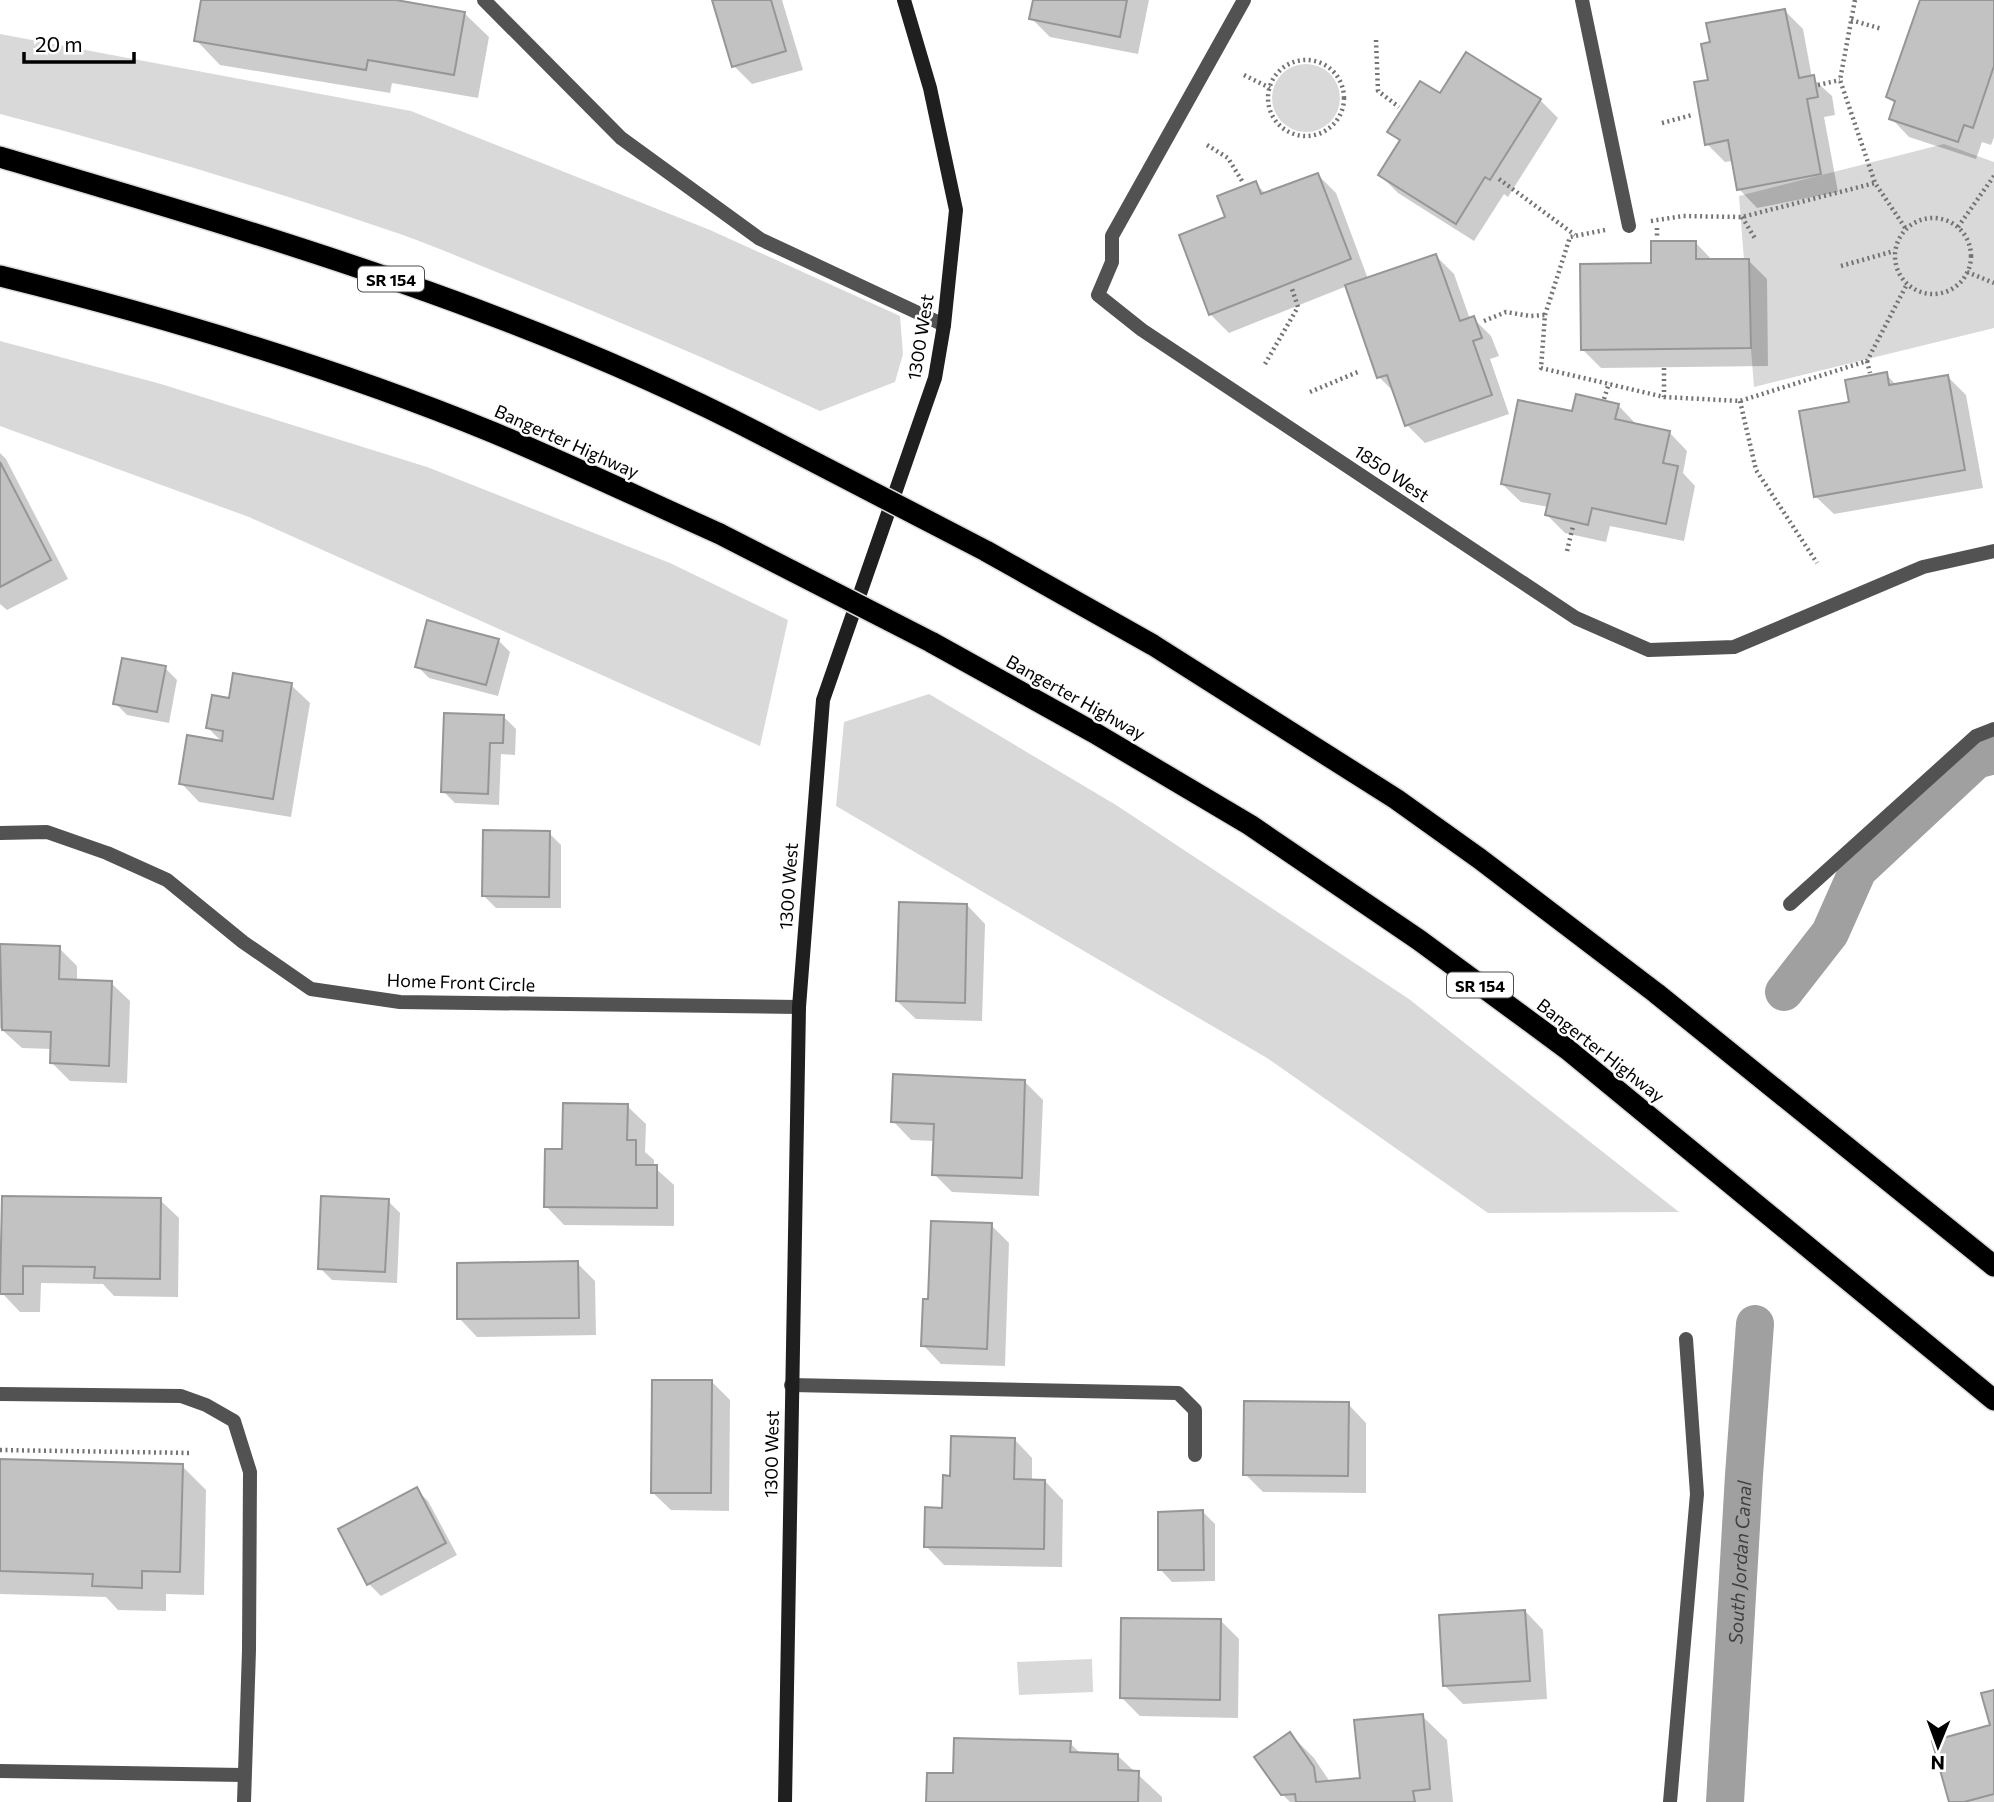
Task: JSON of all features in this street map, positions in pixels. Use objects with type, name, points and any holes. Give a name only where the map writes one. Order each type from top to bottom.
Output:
[{"type":"highway","name":"SR 154","points":[[0,157],[209,218],[438,294],[719,412],[986,551],[1153,645],[1396,799],[1656,992],[1994,1266]]},
{"type":"highway","name":"Bangerter Highway","points":[[0,276],[109,303],[326,371],[492,432],[720,534],[931,642],[1093,732],[1250,825],[1419,940],[1567,1049],[1990,1398]]},
{"type":"street","points":[[484,0],[621,138],[760,239],[944,325]]},
{"type":"street","name":"1300 West","points":[[785,1802],[799,1007],[823,700],[935,378],[944,325],[956,210],[930,88],[904,0]]},
{"type":"street","name":"1850 West","points":[[1244,0],[1112,236],[1112,262],[1098,295],[1142,330],[1576,618],[1649,650],[1734,647],[1923,566],[1994,551]]},
{"type":"street","points":[[1583,0],[1629,226]]},
{"type":"street","points":[[1790,904],[1976,736],[1994,729]]},
{"type":"street","name":"Home Front Circle","points":[[0,833],[47,832],[107,853],[167,880],[243,942],[311,989],[400,1002],[799,1007]]},
{"type":"street","points":[[1670,1802],[1697,1494],[1686,1339]]},
{"type":"street","points":[[791,1385],[1178,1393],[1195,1410],[1195,1455]]},
{"type":"street","points":[[0,1394],[181,1396],[206,1405],[234,1422],[250,1472],[249,1650],[244,1802]]},
{"type":"street","points":[[0,1772],[243,1775]]},
{"type":"path","points":[[1854,0],[1840,80],[1875,183],[1906,229]]},
{"type":"path","points":[[1851,20],[1882,29]]},
{"type":"path","points":[[1376,40],[1378,91],[1399,107]]},
{"type":"path","points":[[1300,60],[1325,64],[1342,84],[1345,97],[1343,109],[1328,130],[1315,135],[1291,134],[1273,117],[1268,106],[1270,88],[1279,72],[1289,64],[1300,60]]},
{"type":"path","points":[[1244,75],[1270,88]]},
{"type":"path","points":[[1818,85],[1840,80]]},
{"type":"path","points":[[1662,123],[1692,115]]},
{"type":"path","points":[[1207,145],[1228,158],[1242,181]]},
{"type":"path","points":[[1957,227],[1994,176]]},
{"type":"path","points":[[1499,179],[1575,236]]},
{"type":"path","points":[[1867,361],[1740,401],[1664,397],[1541,368],[1545,315],[1570,237],[1683,216],[1742,217],[1875,183]]},
{"type":"path","points":[[1742,217],[1756,240]]},
{"type":"path","points":[[1927,218],[1939,218],[1952,222],[1957,227],[1969,241],[1971,254],[1967,272],[1954,287],[1942,293],[1930,294],[1917,291],[1907,284],[1895,263],[1898,239],[1906,229],[1927,218]]},
{"type":"path","points":[[1842,267],[1895,251]]},
{"type":"path","points":[[1967,272],[1994,283]]},
{"type":"path","points":[[1870,373],[1867,361],[1907,284]]},
{"type":"path","points":[[1265,364],[1298,307],[1291,286]]},
{"type":"path","points":[[1484,321],[1506,312],[1530,316],[1545,315]]},
{"type":"path","points":[[1664,368],[1664,397]]},
{"type":"path","points":[[1310,391],[1360,371]]},
{"type":"path","points":[[1604,399],[1609,383]]},
{"type":"path","points":[[1740,401],[1756,470],[1817,563]]},
{"type":"path","points":[[1567,551],[1573,526]]},
{"type":"path","points":[[0,1450],[191,1453]]},
{"type":"shaded area","points":[[0,34],[411,111],[710,230],[900,316],[903,354],[895,382],[820,411],[629,326],[400,234],[202,170],[0,114]]},
{"type":"shaded area","points":[[1306,64],[1319,66],[1330,74],[1338,85],[1338,111],[1330,122],[1319,130],[1306,132],[1293,130],[1282,122],[1274,111],[1272,98],[1274,85],[1282,74],[1293,66]]},
{"type":"shaded area","points":[[1944,144],[1994,162],[1994,328],[1754,387],[1739,196]]},
{"type":"shaded area","points":[[0,341],[161,384],[427,467],[670,563],[788,620],[760,746],[249,517],[0,426]]},
{"type":"shaded area","points":[[929,694],[1116,805],[1409,999],[1679,1212],[1488,1213],[1267,1058],[836,806],[844,722]]},
{"type":"shaded area","points":[[1092,1659],[1093,1692],[1019,1695],[1017,1662]]},
{"type":"building","points":[[201,0],[396,0],[465,12],[454,75],[368,60],[366,70],[194,41]]},
{"type":"building","points":[[712,0],[771,0],[786,51],[732,67]]},
{"type":"building","points":[[1033,0],[1127,0],[1120,37],[1029,19]]},
{"type":"building","points":[[1920,0],[1994,0],[1994,66],[1973,128],[1964,125],[1958,142],[1889,119],[1895,101],[1886,97]]},
{"type":"building","points":[[1785,9],[1799,78],[1814,75],[1818,97],[1807,99],[1821,174],[1737,190],[1728,140],[1705,145],[1694,82],[1708,80],[1701,44],[1710,42],[1706,23]]},
{"type":"building","points":[[1466,52],[1541,99],[1490,180],[1485,177],[1456,224],[1378,175],[1400,140],[1387,132],[1420,81],[1440,93]]},
{"type":"building","points":[[1318,173],[1351,259],[1209,315],[1179,235],[1225,217],[1217,196],[1256,181],[1261,194]]},
{"type":"building","points":[[1651,241],[1696,241],[1696,259],[1749,259],[1751,348],[1581,350],[1580,264],[1651,263]]},
{"type":"building","points":[[1436,254],[1460,321],[1474,316],[1482,338],[1473,341],[1492,395],[1405,426],[1387,375],[1377,378],[1345,285]]},
{"type":"building","points":[[1887,372],[1889,385],[1948,375],[1965,470],[1814,497],[1799,411],[1849,402],[1845,380]]},
{"type":"building","points":[[1576,394],[1619,404],[1615,419],[1670,431],[1663,463],[1678,466],[1666,524],[1592,508],[1588,525],[1545,515],[1550,494],[1501,484],[1518,400],[1572,411]]},
{"type":"building","points":[[0,462],[51,560],[0,587]]},
{"type":"building","points":[[427,620],[499,639],[486,685],[415,667]]},
{"type":"building","points":[[122,658],[166,666],[157,712],[113,704]]},
{"type":"building","points":[[233,673],[292,683],[273,799],[179,784],[187,735],[222,741],[223,731],[206,728],[212,695],[229,698]]},
{"type":"building","points":[[444,713],[504,715],[503,743],[490,743],[488,794],[441,792]]},
{"type":"building","points":[[483,830],[550,831],[549,897],[482,896]]},
{"type":"building","points":[[899,902],[967,904],[965,1003],[896,1001]]},
{"type":"building","points":[[0,944],[60,946],[59,979],[112,981],[109,1066],[50,1063],[51,1032],[2,1030]]},
{"type":"building","points":[[893,1074],[1025,1080],[1022,1178],[932,1175],[934,1124],[891,1122]]},
{"type":"building","points":[[563,1103],[628,1104],[627,1140],[636,1140],[636,1165],[657,1165],[657,1208],[544,1207],[545,1149],[562,1149]]},
{"type":"building","points":[[2,1196],[161,1198],[160,1279],[94,1278],[95,1267],[23,1266],[23,1294],[0,1294]]},
{"type":"building","points":[[321,1196],[389,1199],[385,1272],[318,1269]]},
{"type":"building","points":[[931,1221],[992,1223],[987,1349],[921,1346],[923,1299],[928,1299]]},
{"type":"building","points":[[578,1261],[579,1318],[457,1319],[457,1263]]},
{"type":"building","points":[[652,1380],[712,1380],[711,1493],[651,1493]]},
{"type":"building","points":[[1244,1401],[1349,1402],[1348,1476],[1243,1475]]},
{"type":"building","points":[[951,1436],[1015,1438],[1014,1479],[1045,1480],[1044,1549],[924,1547],[925,1507],[942,1508],[943,1475],[950,1476]]},
{"type":"building","points":[[0,1459],[183,1464],[180,1572],[142,1571],[142,1588],[92,1586],[93,1574],[0,1571]]},
{"type":"building","points":[[417,1487],[446,1543],[367,1585],[338,1529]]},
{"type":"building","points":[[1203,1510],[1204,1570],[1158,1570],[1158,1512]]},
{"type":"building","points":[[1525,1610],[1530,1681],[1443,1686],[1439,1615]]},
{"type":"building","points":[[1121,1618],[1221,1619],[1220,1700],[1120,1698]]},
{"type":"building","points":[[1994,1690],[1994,1794],[1964,1802],[1949,1802],[1932,1741],[1990,1725],[1981,1693]]},
{"type":"building","points":[[1423,1714],[1430,1789],[1413,1791],[1415,1802],[1296,1802],[1295,1794],[1281,1795],[1254,1757],[1290,1732],[1314,1767],[1316,1782],[1360,1778],[1354,1720]]},
{"type":"building","points":[[954,1738],[1071,1741],[1070,1752],[1118,1754],[1118,1770],[1139,1771],[1138,1802],[926,1802],[927,1773],[953,1773]]},
{"type":"waterway","name":"South Jordan Canal","points":[[1784,992],[1830,933],[1858,870],[1976,760],[1994,755]]},
{"type":"waterway","name":"South Jordan Canal","points":[[1725,1802],[1755,1324]]}]
